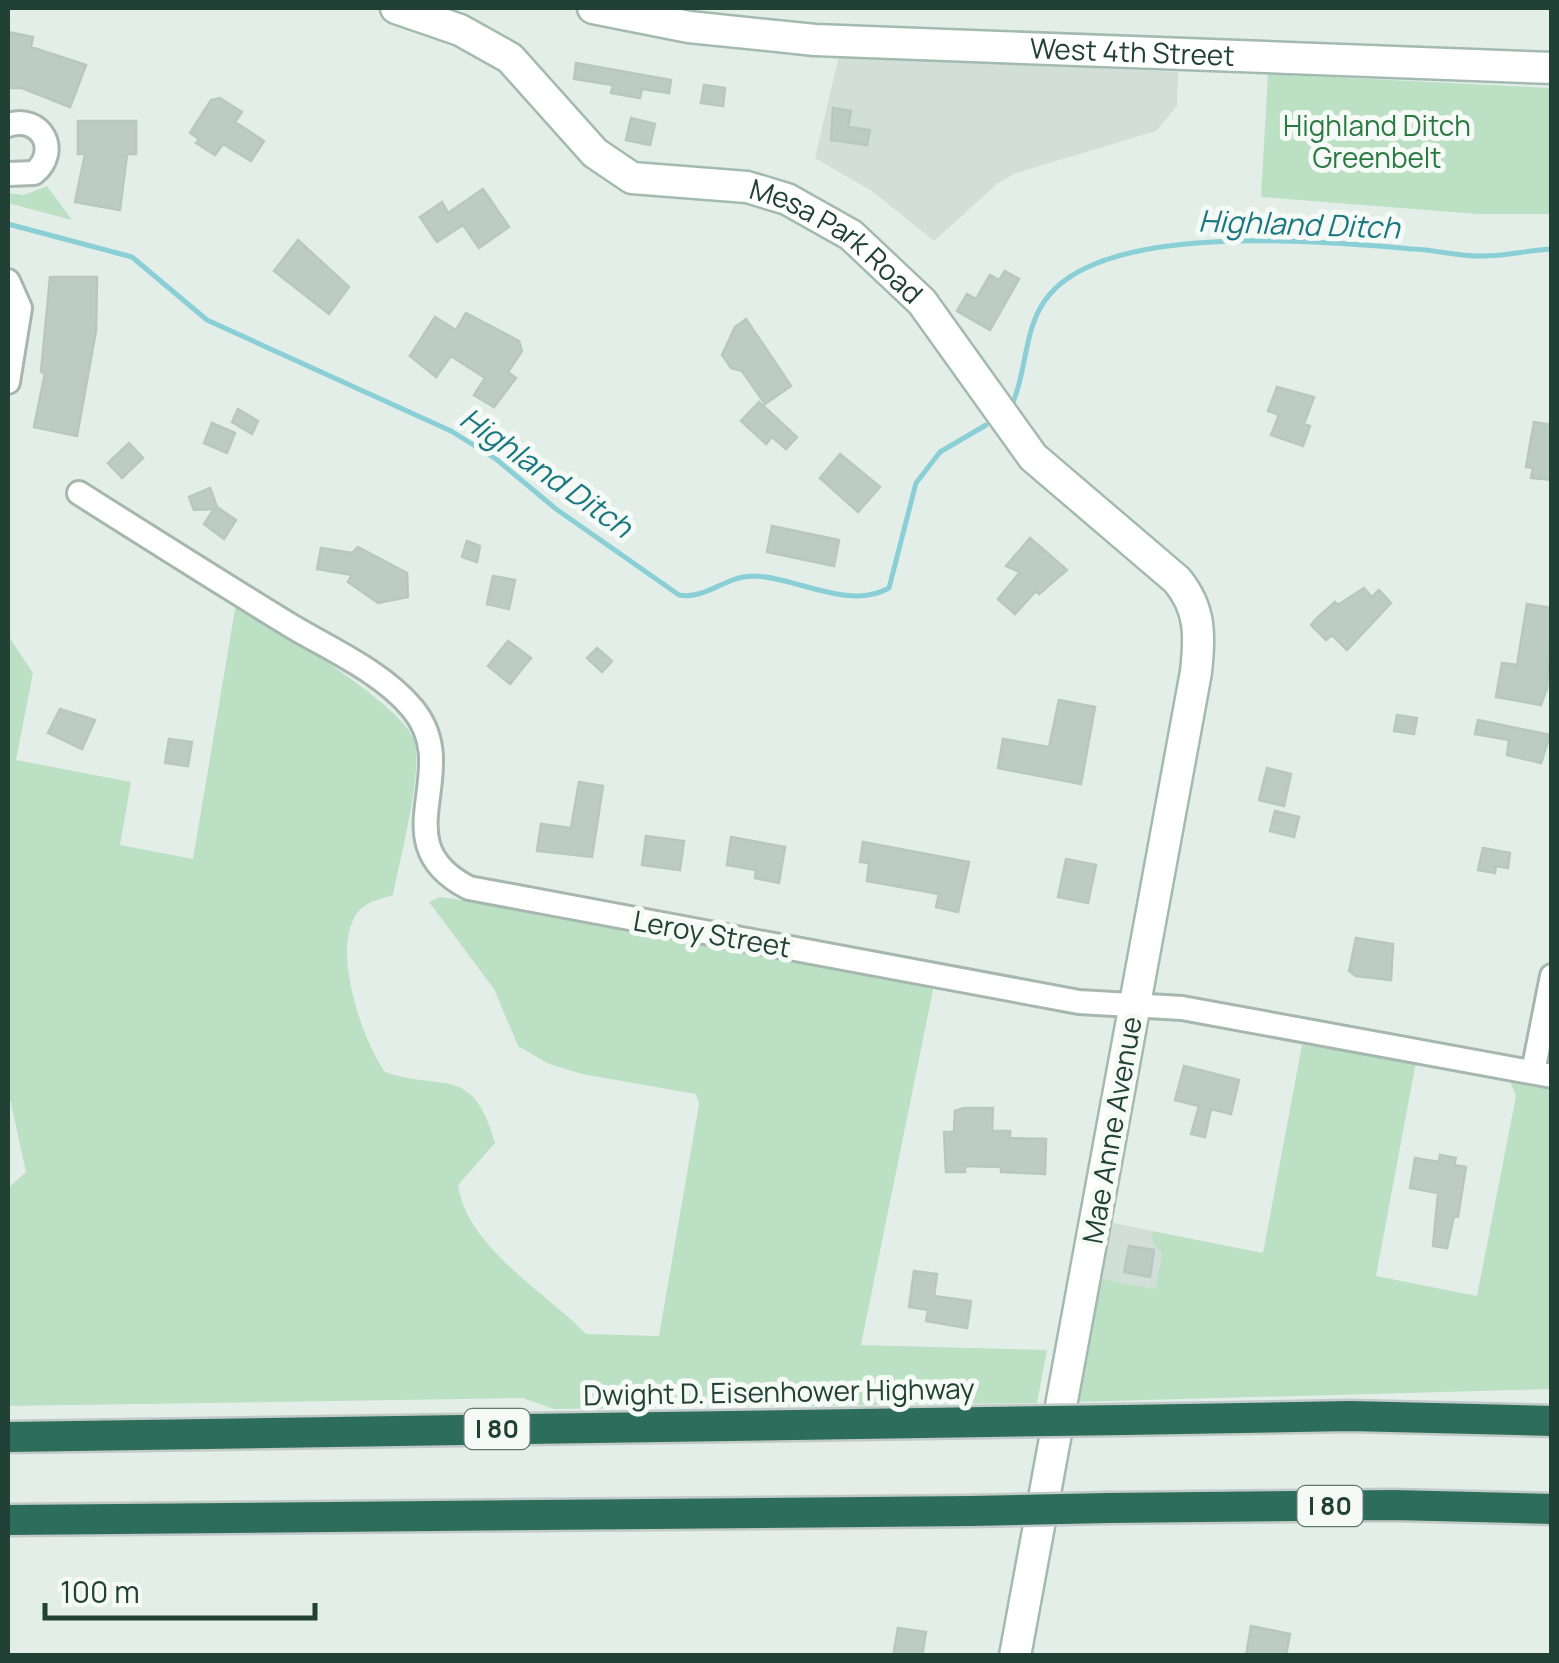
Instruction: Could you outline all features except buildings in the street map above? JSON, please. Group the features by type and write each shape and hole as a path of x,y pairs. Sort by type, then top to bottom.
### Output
{"highway":[{"name":"Dwight D. Eisenhower Highway","path":"8,1436 1350,1416 1552,1421"},
{"name":"I 80","path":"8,1520 1393,1505 1552,1509"}],"street":[{"name":"Mesa Park Road","path":"396,8 460,30 510,58 595,153 632,178 748,187 787,199 851,235 922,302 1033,457 1163,568 1194,605"},
{"name":"West 4th Street","path":"592,8 689,27 716,26 814,40 1552,68"},
{"name":"West 4th Street","path":"678,8 716,26"},
{"path":"8,125 31,124 39,129 48,148 46,158 34,173 8,174"},
{"path":"8,281 16,294 20,322 8,382"},
{"name":"Leroy Street","path":"80,493 343,657 410,704 430,736 433,754 424,839 428,854 438,868 468,888 1079,1002 1182,1008 1542,1074"},
{"name":"Mae Anne Avenue","path":"1015,1656 1196,672 1200,633 1194,605"},
{"path":"1542,1074 1552,976"}],"shaded area":[{"path":"839,56 1178,72 1177,106 1156,131 1016,173 998,183 934,241 872,191 815,158"},
{"path":"1109,1222 1152,1231 1152,1241 1162,1255 1155,1289 1097,1278"}],"green space":[{"name":"Highland Ditch Greenbelt","path":"1268,74 1551,88 1551,214 1478,214 1261,197"},
{"path":"47,186 72,220 8,203 8,193 24,195"},
{"path":"236,603 364,689 406,727 415,743 413,796 393,895 366,905 352,921 348,964 352,989 367,1037 385,1072 453,1085 477,1101 495,1143 458,1185 476,1228 510,1267 586,1334 659,1336 699,1104 696,1094 582,1074 549,1064 518,1046 494,989 429,902 440,897 455,899 934,985 861,1345 1047,1350 1037,1403 554,1409 522,1398 8,1406 8,1188 26,1172 8,1090 8,635 33,673 16,760 131,782 120,845 193,859"},
{"path":"1302,1045 1416,1062 1376,1276 1477,1296 1516,1096 1509,1079 1551,1088 1551,1389 1074,1402 1097,1278 1155,1289 1162,1255 1152,1241 1152,1231 1263,1253"}],"waterway":[{"name":"Highland Ditch","path":"8,224 132,257 207,320 451,431 496,459 556,509 679,595 698,594 753,576 840,595 873,594 889,588 916,483 940,452 986,425"},
{"name":"Highland Ditch","path":"1013,402 1041,306 1080,271 1121,255 1169,246 1276,241 1474,256 1552,249"}]}
